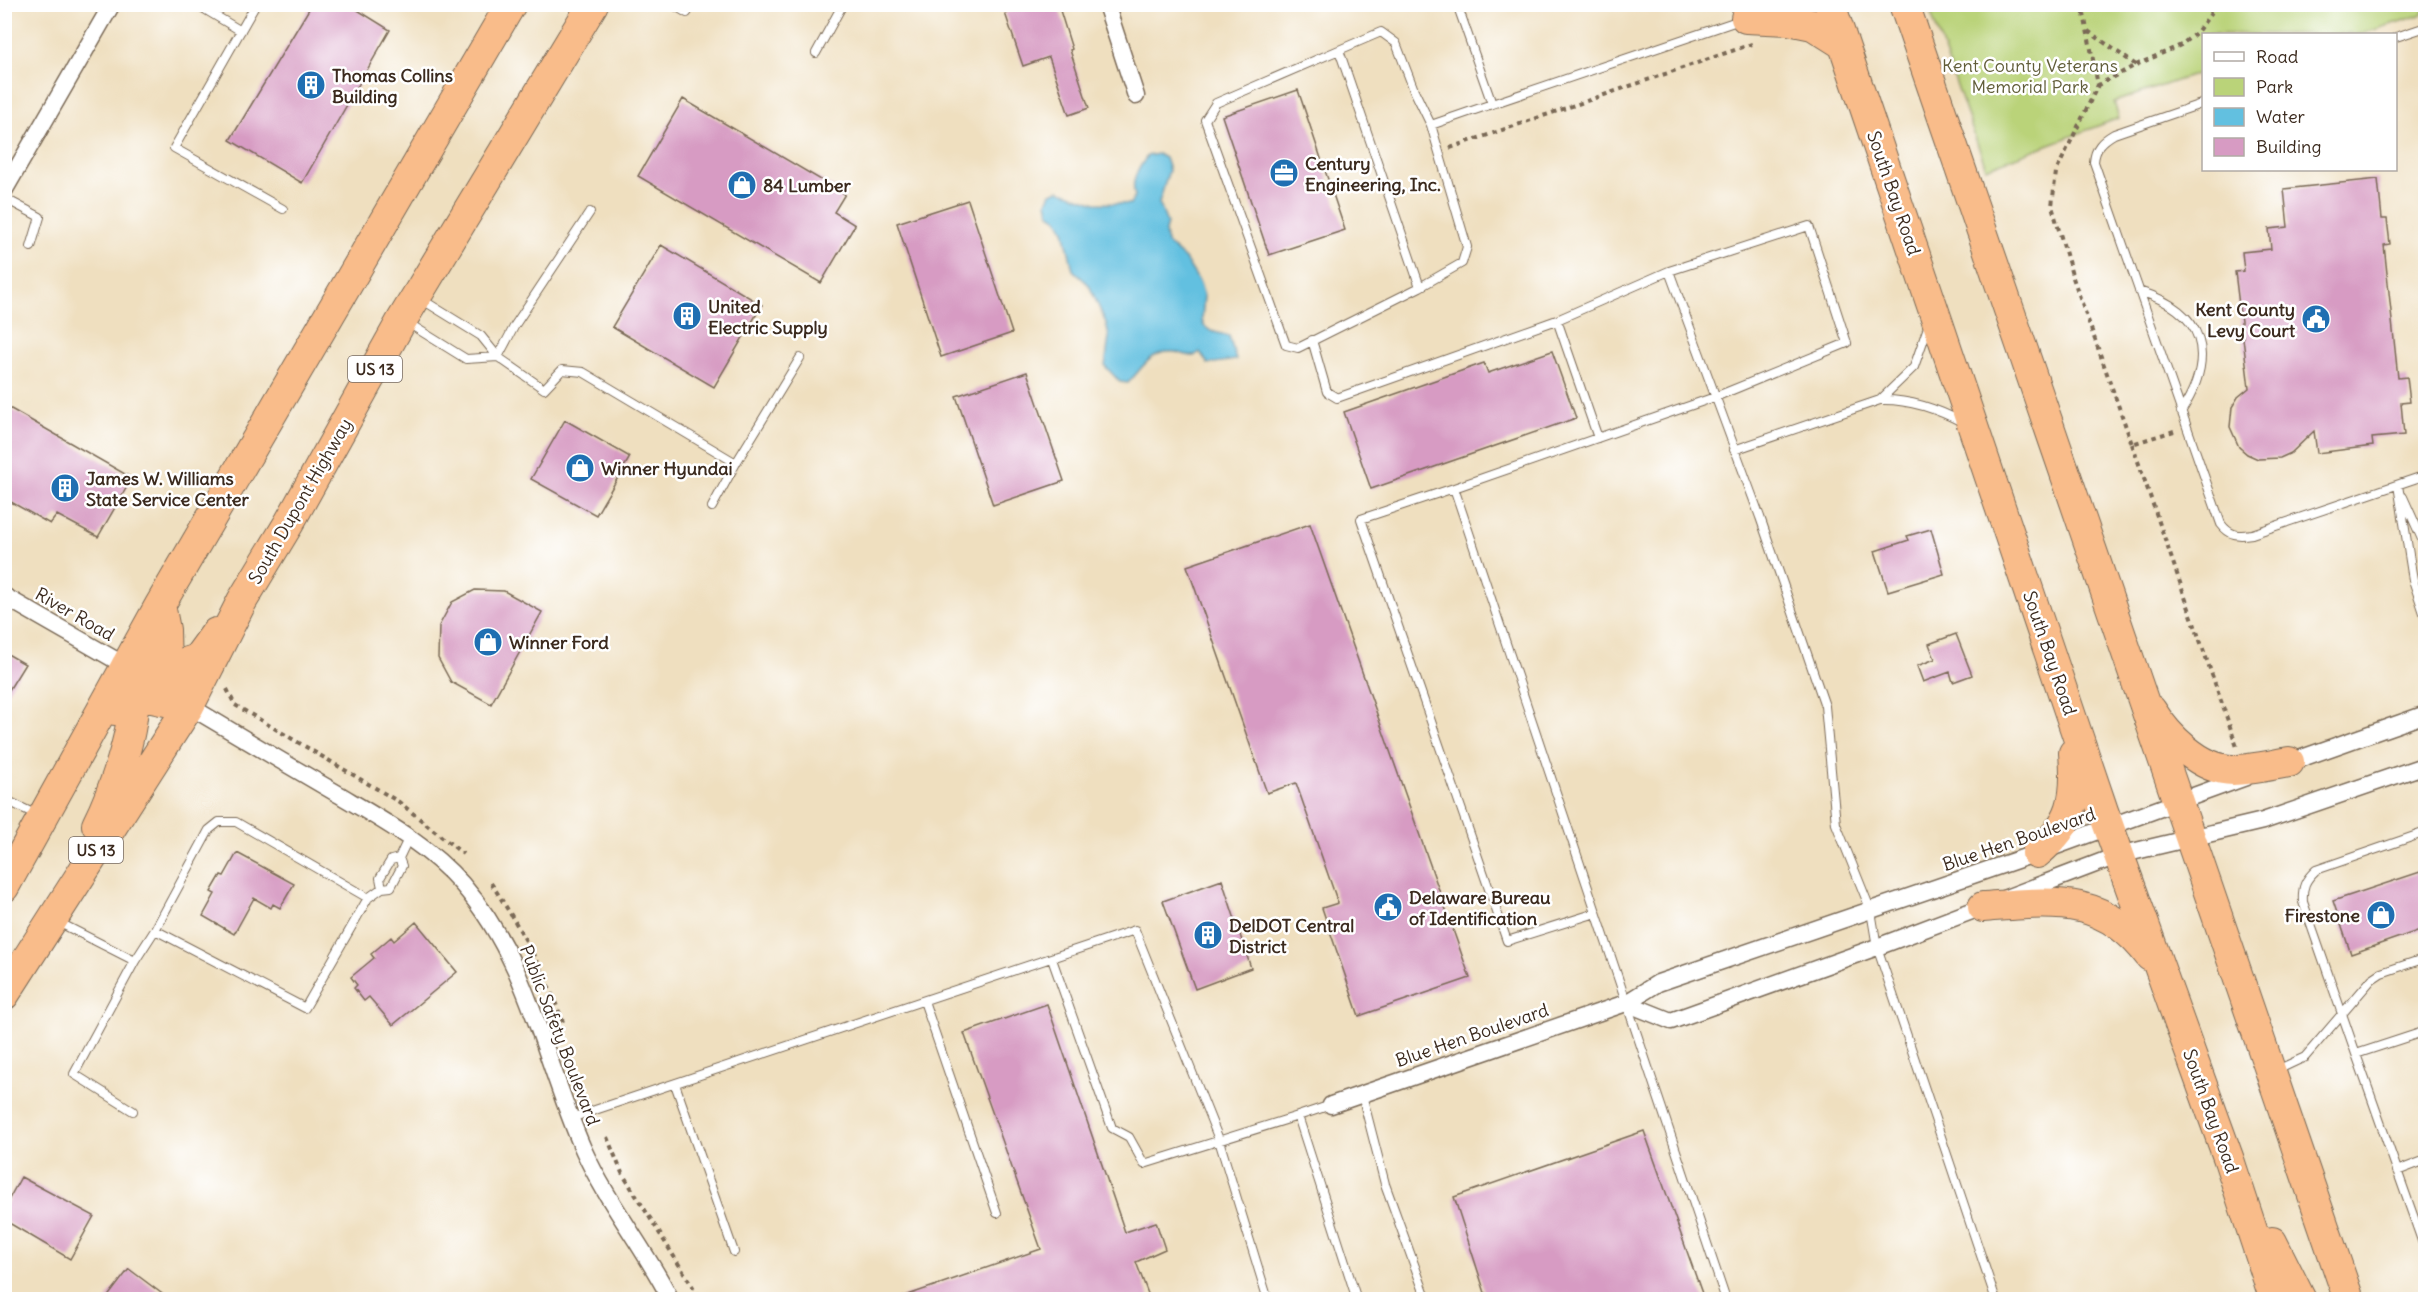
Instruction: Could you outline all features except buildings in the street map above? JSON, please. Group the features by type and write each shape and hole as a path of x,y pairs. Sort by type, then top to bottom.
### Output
{"highway":[{"path":"4,887 160,605 511,4"},
{"name":"South Dupont Highway","path":"4,995 189,706 242,601 289,523 410,308 593,4"},
{"name":"South Bay Road","path":"1830,4 2114,841 2229,1160 2275,1299"},
{"path":"1904,4 2188,838 2349,1299"},
{"path":"1756,21 1789,20 1813,26 1843,44"},
{"path":"126,666 166,669 196,659 242,601"},
{"path":"160,605 165,630 166,669 189,706"},
{"path":"54,917 106,808 127,739 133,703 126,666"},
{"path":"2139,693 2173,737 2210,765 2234,770 2289,762"},
{"path":"98,716 148,697 189,706"},
{"path":"2037,854 2062,828 2074,802 2076,776 2072,717"},
{"path":"1983,907 2048,902 2082,906 2106,916 2126,930 2141,944 2160,970"},
{"path":"2229,1160 2301,1299"}],"street":[{"path":"6,184 112,4"},
{"path":"1106,4 1136,96"},
{"name":"River Road","path":"4,596 126,666"},
{"name":"Public Safety Boulevard","path":"189,706 409,837 462,884 509,952 525,988 571,1118 600,1184 671,1299"},
{"name":"Blue Hen Boulevard","path":"1626,1003 1671,1021 1877,947 1983,907 2114,841 2176,802 2426,714"},
{"name":"Blue Hen Boulevard","path":"1330,1105 1626,1003 1659,983 2037,854 2114,841 2188,838 2263,821 2426,765"}],"lane":[{"path":"196,4 241,31"},
{"path":"256,4 174,148 283,209"},
{"path":"672,4 687,14 692,4"},
{"path":"816,53 843,4"},
{"path":"1457,4 1492,104"},
{"path":"1431,125 1756,21"},
{"path":"2397,37 2426,27"},
{"path":"1381,32 1396,43 1414,90 1431,125 1467,247 1462,263 1298,348 1286,345 1205,120 1216,103 1381,32"},
{"path":"1339,50 1420,286"},
{"path":"2202,104 2114,134 2103,140 2095,154 2094,162 2221,524 2231,534 2252,534 2426,475"},
{"path":"4,198 40,217 31,247"},
{"path":"498,357 515,325 590,212"},
{"path":"1312,340 1328,392 1337,398 1557,320 1669,271 1809,226 1847,343 1715,397 1361,519 1507,941 1596,913"},
{"path":"1669,271 1825,706 1836,824 1871,911 1877,947 1996,1299"},
{"path":"2139,291 2154,295 2176,308 2193,327 2199,339 2201,365 2190,398 2181,412"},
{"path":"1880,400 1914,366 1926,337 1933,307"},
{"path":"410,308 466,359 498,357"},
{"path":"410,308 481,336 498,357 544,389 562,370 584,372 736,463"},
{"path":"1557,320 1598,438"},
{"path":"712,507 736,463 801,358"},
{"path":"1734,450 1880,400 1899,399 1916,404 1974,428"},
{"path":"2398,485 2426,548"},
{"path":"2398,485 2413,580 2426,618"},
{"path":"1454,488 1726,1299"},
{"path":"4,800 42,818"},
{"path":"133,1111 74,1074 209,830 219,822 236,822 368,898"},
{"path":"2426,832 2316,870 2302,889 2303,902 2426,1252"},
{"path":"155,930 304,1008 368,898 381,888 392,887 402,866 399,858 409,837"},
{"path":"381,888 380,878 391,860 399,858"},
{"path":"54,917 135,961"},
{"path":"571,1118 1135,930 1219,1140 1268,1299"},
{"path":"1052,958 1112,1128 1129,1137 1144,1164 1330,1105"},
{"path":"2270,1073 2305,1057 2372,978 2426,958"},
{"path":"924,1000 997,1213"},
{"path":"2356,1054 2426,1031"},
{"path":"675,1084 734,1252"},
{"path":"1362,1095 1385,1184 1427,1299"},
{"path":"1298,1116 1357,1299"},
{"path":"2397,1171 2426,1160"}],"path":[{"path":"2082,4 2098,85"},
{"path":"2218,4 2197,32 2181,45 2098,85 2056,172 2052,206 2072,274 2238,750"},
{"path":"1447,149 1756,21"},
{"path":"2086,30 2136,65"},
{"path":"2132,444 2187,427"},
{"path":"227,689 235,705 399,802 464,854"},
{"path":"491,883 524,934 549,984 563,1022"},
{"path":"607,1137 622,1173 701,1299"}],"green space":[{"name":"Kent County Veterans Memorial Park","path":"2425,4 2425,11 2420,15 2365,33 2202,33 2202,72 2114,102 2119,118 1986,168 1928,5"}],"water":[{"path":"1158,154 1165,158 1169,170 1159,203 1167,223 1165,232 1167,243 1185,259 1200,283 1204,296 1202,320 1204,326 1211,331 1229,336 1236,360 1208,364 1200,352 1189,356 1166,352 1148,361 1128,383 1120,382 1105,366 1109,337 1106,323 1089,285 1073,270 1064,230 1058,219 1050,214 1047,202 1051,193 1059,190 1096,203 1130,204 1135,196 1134,179 1138,170 1147,156"}],"place":[{"name":"Thomas Collins Building","path":"311,85"},
{"name":"Century Engineering, Inc.","path":"1284,173"},
{"name":"84 Lumber","path":"742,185"},
{"name":"United Electric Supply","path":"687,316"},
{"name":"Kent County Levy Court","path":"2316,319"},
{"name":"Winner Hyundai","path":"580,468"},
{"name":"James W. Williams State Service Center","path":"65,488"},
{"name":"Winner Ford","path":"488,642"},
{"name":"Delaware Bureau of Identification","path":"1388,907"},
{"name":"Firestone","path":"2381,915"},
{"name":"DelDOT Central District","path":"1208,935"}]}
